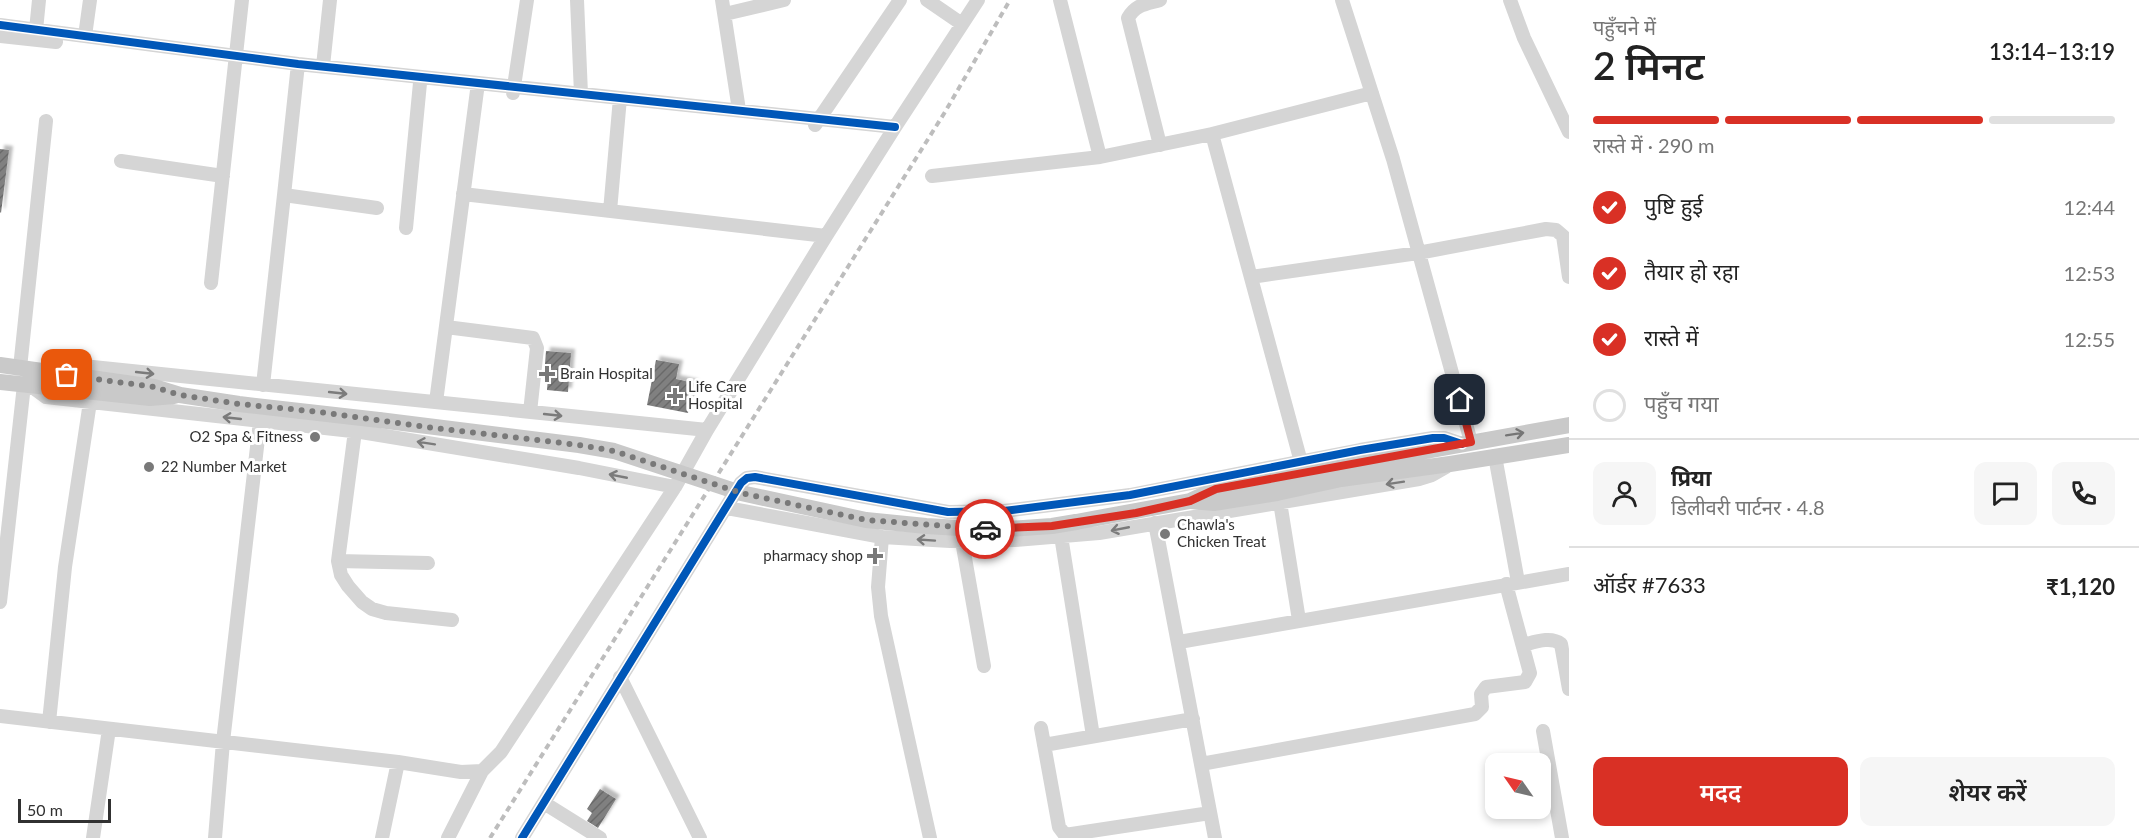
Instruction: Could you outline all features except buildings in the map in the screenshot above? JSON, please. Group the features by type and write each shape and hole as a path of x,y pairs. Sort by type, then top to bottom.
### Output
{"main road":[{"path":"0,365 25,380"},
{"path":"25,380 45,372 154,387 180,395 239,404 579,445 614,451 741,493 866,520 994,530 1076,522 1190,501 1216,489 1569,425"},
{"path":"0,382 25,380 150,398 180,395"},
{"path":"1190,501 1214,503 1277,493 1341,479 1569,445"}],"street":[{"path":"36,30 39,0"},
{"path":"84,36 90,0"},
{"path":"211,283 242,0"},
{"path":"323,66 330,0"},
{"path":"514,90 527,0"},
{"path":"577,0 581,94"},
{"path":"722,0 740,110"},
{"path":"725,14 784,0"},
{"path":"816,122 900,0"},
{"path":"927,0 962,24"},
{"path":"448,838 482,771 501,752 675,487 706,430 826,236 978,0"},
{"path":"1060,0 1100,157"},
{"path":"1160,0 1139,5 1128,18 1160,145"},
{"path":"522,838 741,483 747,478 755,477 948,512 1004,511 1130,495 1433,438 1467,443 1393,159 1342,0"},
{"path":"1510,0 1524,38 1569,132"},
{"path":"0,25 298,68 420,83 478,86"},
{"path":"0,36 235,59"},
{"path":"298,68 323,66 478,86 893,130"},
{"path":"263,385 298,68"},
{"path":"406,228 420,83"},
{"path":"436,402 478,86"},
{"path":"514,90 581,94 620,101 740,110 816,122"},
{"path":"932,176 1100,157 1212,134 1372,93"},
{"path":"610,211 620,101"},
{"path":"0,602 25,380 46,121"},
{"path":"1212,134 1301,462"},
{"path":"121,161 223,176"},
{"path":"463,194 826,236"},
{"path":"284,195 377,208"},
{"path":"1251,277 1418,253 1546,229 1556,230 1563,236 1569,277"},
{"path":"446,327 533,338 537,348 530,412"},
{"path":"45,372 82,366 706,430"},
{"path":"25,380 46,397 355,431 579,468 675,487"},
{"path":"48,722 65,567 90,402"},
{"path":"215,838 260,421"},
{"path":"355,431 338,561 341,575 362,602 372,609 386,613 452,620"},
{"path":"1201,764 1475,714 1482,707 1481,694 1486,687 1525,682 1529,678 1530,673 1512,583 1495,456"},
{"path":"727,508 882,537 962,541 1015,540 1099,533 1419,479 1432,475 1450,464"},
{"path":"1280,502 1299,620"},
{"path":"1155,523 1215,838"},
{"path":"1061,536 1093,736"},
{"path":"882,537 878,587 881,616 930,838"},
{"path":"962,541 984,666"},
{"path":"338,561 428,563"},
{"path":"1179,642 1569,574"},
{"path":"1523,645 1552,639 1561,644 1569,689"},
{"path":"620,677 699,838"},
{"path":"0,716 398,762 461,772 482,771"},
{"path":"1044,745 1193,719"},
{"path":"1041,728 1059,827 1065,835 1210,813"},
{"path":"93,838 109,729"},
{"path":"1543,730 1562,838"},
{"path":"382,838 398,762"},
{"path":"543,803 600,838"}],"railway":[{"path":"490,838 945,112 1010,0"}],"cycle path":[{"path":"0,25 298,64 895,127"},
{"path":"522,838 741,483 747,478 755,477 948,512 1004,511 1130,495 1433,438 1444,438 1462,444"}],"way so far":[{"path":"67,375 154,387 180,395 239,404 579,445 614,451 741,493 866,520 985,529"}],"place":[{"name":"Brain Hospital","path":"547,374"},
{"name":"Life Care Hospital","path":"675,396"},
{"name":"O2 Spa & Fitness","path":"315,437"},
{"name":"22 Number Market","path":"149,467"},
{"name":"Chawla's Chicken Treat","path":"1165,534"},
{"name":"pharmacy shop","path":"875,556"}],"route":[{"path":"985,529 1052,526 1136,513 1190,501 1216,489 1471,442 1460,400"}]}
